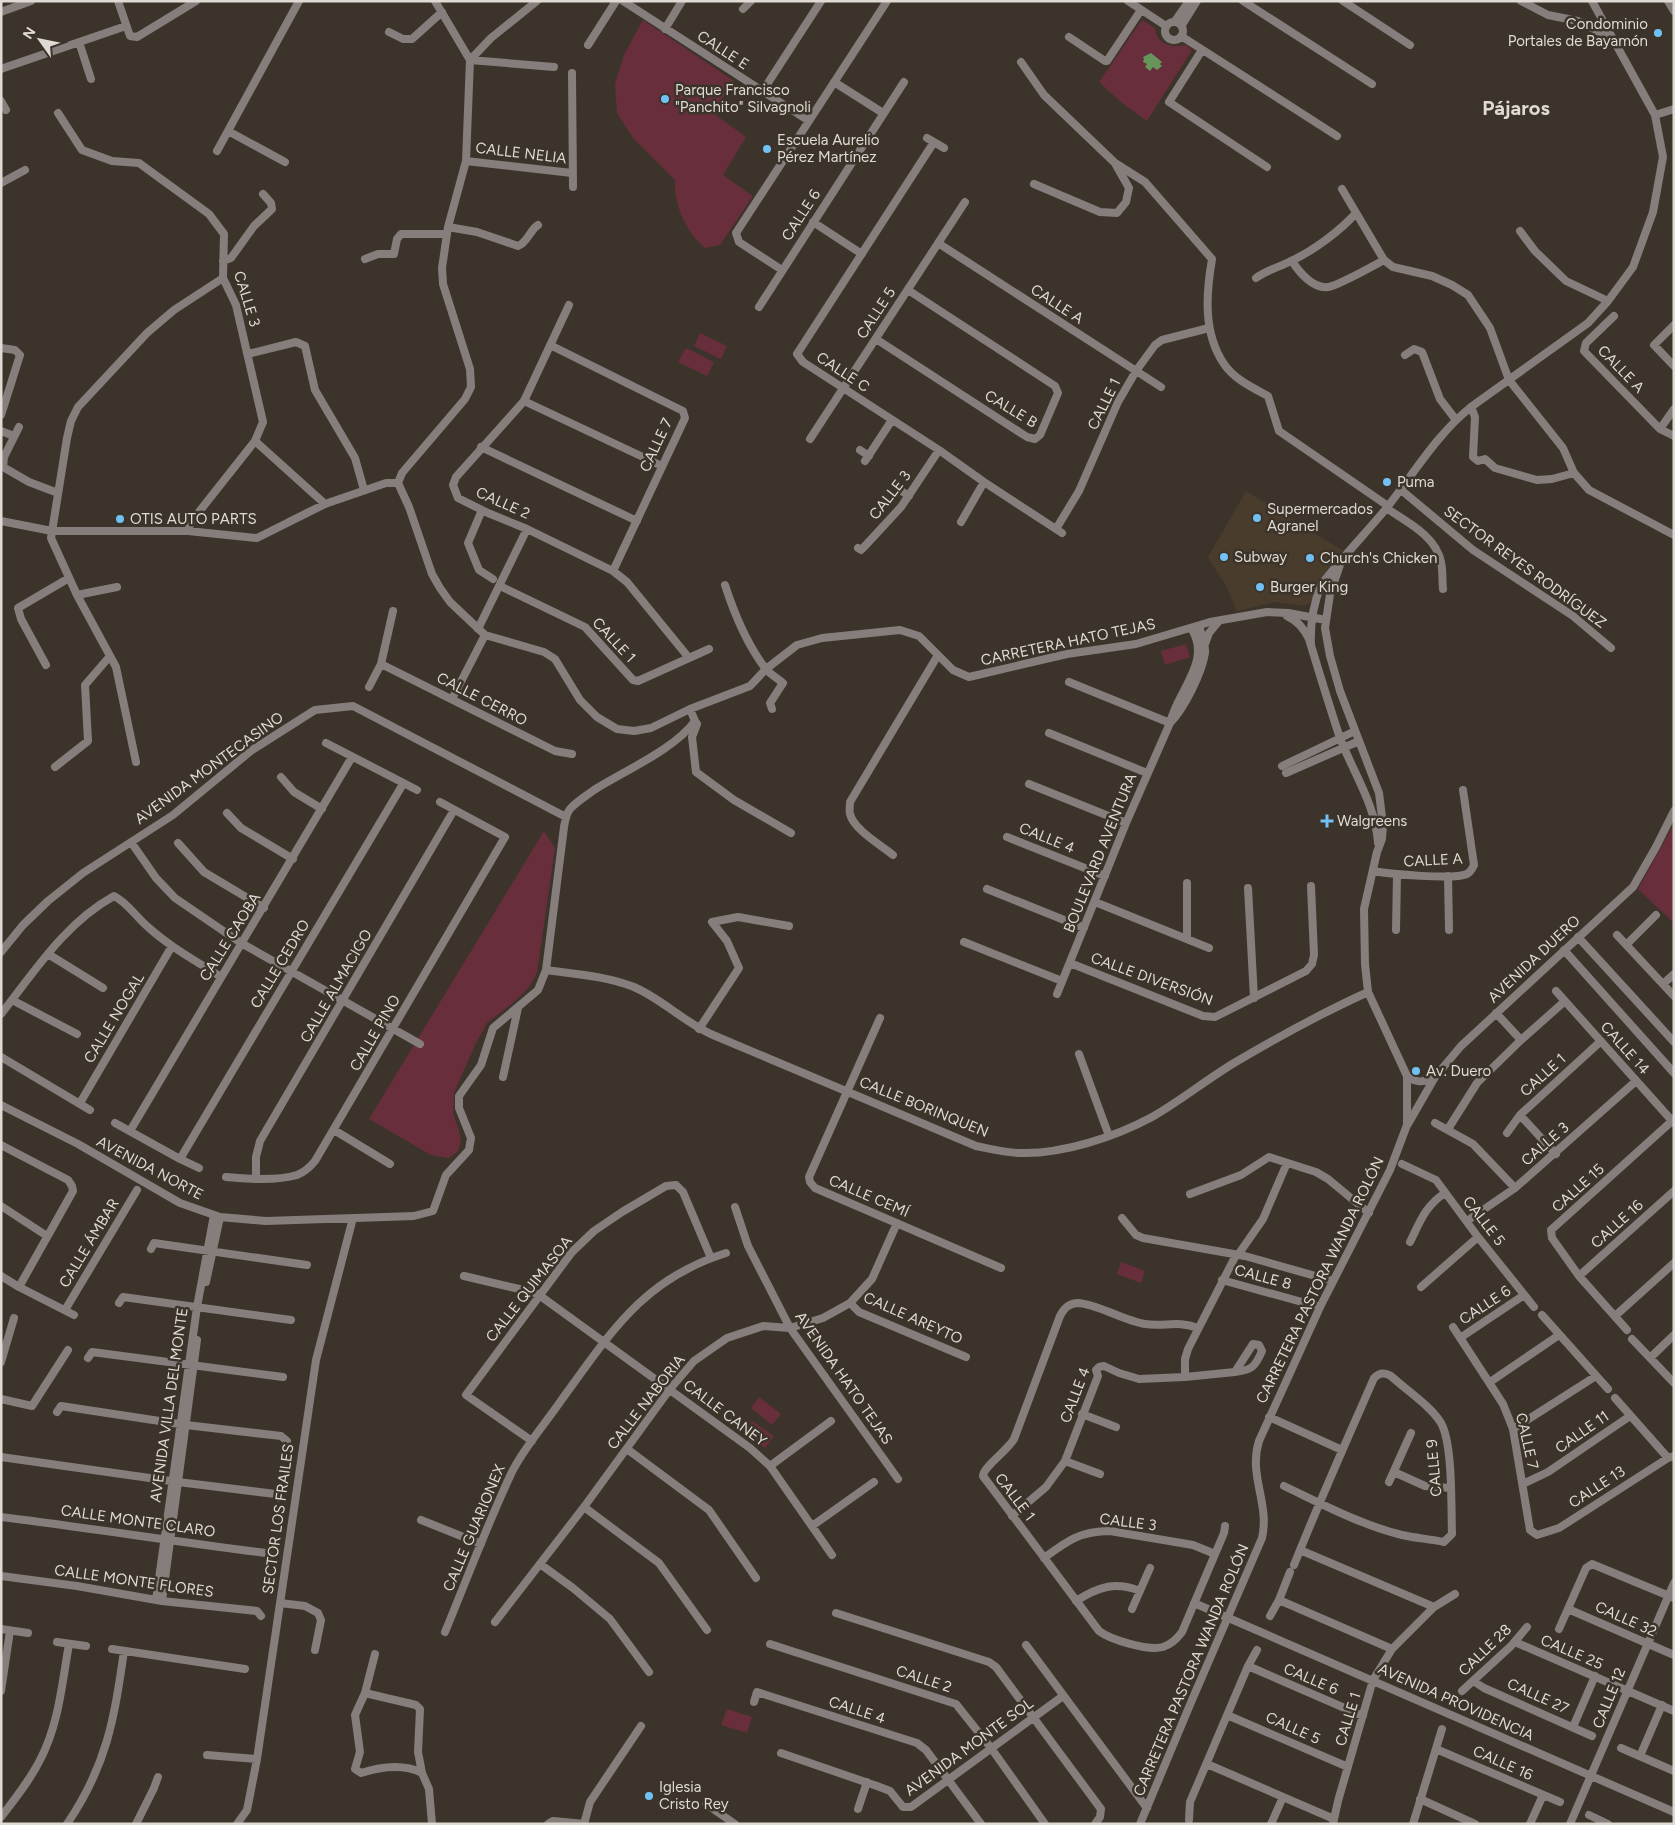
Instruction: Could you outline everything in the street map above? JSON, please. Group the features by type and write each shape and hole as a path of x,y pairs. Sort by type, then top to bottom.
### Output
{"street":[{"path":"1,12 31,1"},
{"path":"118,1 130,36 137,37 196,1"},
{"path":"217,151 299,1"},
{"path":"1,521 52,531 188,531 257,538 324,504 386,483 398,483 402,473 465,399 471,387 470,369 443,284 442,268 448,230 466,161 470,60 435,1"},
{"path":"470,60 491,38 537,1"},
{"path":"588,45 599,34 616,1"},
{"name":"CALLE E","path":"623,1 808,122"},
{"path":"665,29 682,1"},
{"path":"743,10 751,1"},
{"path":"762,92 821,1"},
{"path":"782,270 739,242 736,233 887,1"},
{"path":"1128,1 1166,26"},
{"path":"1179,23 1169,22 1166,26 1165,34 1169,39 1175,40 1183,32 1179,23 1188,1"},
{"path":"1179,23 1197,1"},
{"path":"1243,1 1372,84"},
{"path":"1343,1 1410,45"},
{"path":"1520,1 1548,15 1578,21 1611,38"},
{"name":"CARRETERA PASTORA WANDA ROLÓN","path":"1377,852 1377,830 1371,809 1340,738 1310,645 1315,600 1321,585 1387,507 1456,420 1471,407 1588,323 1608,301 1633,267 1653,212 1663,157 1655,115 1592,1"},
{"path":"1668,1 1674,11"},
{"path":"1069,37 1104,61 1107,61 1141,10"},
{"path":"389,32 403,39 412,40 442,12"},
{"path":"1,69 126,26"},
{"path":"1181,36 1337,136"},
{"path":"79,42 91,79"},
{"path":"1202,50 1169,102 1267,167"},
{"path":"470,60 554,67"},
{"path":"1022,62 1044,95 1115,163 1145,182 1212,259 1207,286 1209,328 1214,345 1225,366 1243,383 1268,396 1279,431 1418,529 1435,546 1441,562 1443,589"},
{"path":"572,73 573,187"},
{"path":"834,82 883,113"},
{"name":"CALLE 6","path":"759,307 904,82"},
{"path":"1,101 6,110"},
{"path":"1655,115 1674,108"},
{"name":"CALLE 3","path":"58,113 82,150 112,161 139,163 209,214 224,234 223,278 236,306 263,422 255,441 191,522 188,531"},
{"path":"228,131 285,162"},
{"name":"CALLE C","path":"944,148 931,140 862,254 796,354 803,362 1059,531"},
{"name":"CALLE NELIA","path":"466,161 572,173"},
{"path":"1034,184 1100,212 1117,213 1126,202 1129,188 1115,163"},
{"path":"1,183 26,170"},
{"path":"1342,189 1384,260 1393,268 1432,276 1468,295 1490,328 1509,380 1563,448 1574,473 1589,490 1674,535"},
{"path":"223,261 231,258 254,226 272,209 272,203 263,194"},
{"name":"CALLE 5","path":"810,439 965,202"},
{"path":"1256,278 1312,249 1349,221 1356,213"},
{"path":"812,222 862,254"},
{"path":"365,259 378,254 394,254 397,239 401,234 448,230 477,232 518,246 523,244 533,228 538,225"},
{"path":"1520,231 1535,251 1566,281 1608,301"},
{"name":"CALLE A","path":"938,243 1161,387"},
{"path":"1292,261 1313,284 1329,287 1384,260"},
{"path":"136,762 116,667 50,538 66,438 78,407 146,333 174,310 223,278"},
{"name":"CALLE B","path":"876,339 1027,437 1035,439 1040,435 1058,393 1055,386 908,290"},
{"name":"CALLE 2","path":"570,305 524,401 481,447 456,477 453,485 458,498 527,528 614,571 627,582 689,658"},
{"name":"CALLE A","path":"1614,316 1586,343 1584,351 1660,429 1674,436"},
{"path":"1674,325 1654,345 1674,366"},
{"name":"CALLE 1","path":"1059,531 1079,492 1118,402 1136,371 1155,345 1162,340 1209,328"},
{"path":"248,354 296,342 305,346 316,390 355,458 364,490"},
{"name":"CALLE 7","path":"550,345 683,411 685,418 614,571"},
{"path":"1,348 15,350 20,355 1,415"},
{"path":"1405,354 1414,349 1422,352 1440,399 1456,420"},
{"path":"524,401 662,466"},
{"path":"1471,407 1474,417 1473,456 1478,461 1485,459 1495,468 1537,480 1552,479 1574,473"},
{"path":"1660,429 1674,409"},
{"path":"860,450 867,458 892,420"},
{"path":"19,427 4,457 3,467 29,482 58,493"},
{"path":"1,431 14,436"},
{"path":"255,441 324,504"},
{"path":"481,447 636,521"},
{"name":"CALLE 3","path":"858,548 861,550 901,507 939,450"},
{"path":"961,522 984,482"},
{"name":"CARRETERA HATO TEJAS","path":"398,483 409,507 432,574 440,588 457,609 485,635 544,652 555,659 580,700 597,717 617,729 634,731 651,728 690,709 750,686 766,669 797,645 822,638 900,630 919,636 953,670 969,677 1067,654 1136,644 1219,621 1267,612 1312,616 1326,620"},
{"name":"SECTOR REYES RODRÍGUEZ","path":"1400,489 1473,550 1573,616 1611,648"},
{"path":"900,490 909,496"},
{"path":"482,510 468,543 479,570 493,579"},
{"path":"478,629 527,528"},
{"name":"CARRETERA PASTORA WANDA ROLÓN","path":"1140,1824 1264,1531 1265,1516 1254,1460 1259,1441 1320,1307 1390,1170 1408,1125 1407,1076 1368,992 1365,964 1364,909 1377,852 1382,839 1383,825 1379,793 1330,656 1325,628 1330,594 1341,562"},
{"path":"46,665 21,619 18,608 69,578"},
{"path":"725,585 742,627 766,669 783,683 770,703 772,710"},
{"name":"CALLE 1","path":"500,586 585,626 633,680 638,681 709,649"},
{"path":"78,595 117,587"},
{"path":"369,687 381,664 393,610"},
{"path":"1281,612 1300,624 1310,645"},
{"path":"1205,646 1209,633 1219,621"},
{"name":"BOULEVARD AVENTURA","path":"1057,994 1126,823 1170,723 1172,713 1181,693 1205,653 1205,646 1199,626"},
{"name":"BOULEVARD AVENTURA","path":"1170,723 1179,714 1199,654 1198,643 1191,628"},
{"path":"452,699 485,635"},
{"path":"893,856 855,824 849,814 850,802 938,655"},
{"path":"55,767 88,741 85,685 110,656"},
{"name":"CALLE CERRO","path":"381,664 555,751 572,754"},
{"path":"1069,682 1170,723"},
{"name":"AVENIDA MONTECASINO","path":"1,952 23,925 82,873 173,815 252,750 315,710 352,706 566,817"},
{"path":"690,709 697,724 692,737 696,772 734,800 791,833"},
{"path":"503,1077 518,1008 538,990 546,970 566,817 569,810 586,796 675,742 695,721"},
{"path":"1356,731 1284,770 1360,741"},
{"path":"1050,733 1147,773"},
{"path":"326,743 417,790"},
{"name":"CALLE CAOBA","path":"130,1132 352,757"},
{"path":"281,777 294,792 322,809"},
{"name":"CALLE CEDRO","path":"180,1160 404,784"},
{"path":"1029,784 1126,823"},
{"name":"CALLE A","path":"1373,871 1397,875 1448,876 1466,875 1471,871 1474,865 1463,790"},
{"path":"440,802 454,810"},
{"name":"CALLE PINO","path":"226,1178 256,1179 296,1175 306,1170 315,1161 505,837 454,810"},
{"name":"CALLE ALMACIGO","path":"256,1179 256,1157 260,1141 454,810"},
{"name":"AVENIDA DUERO","path":"1408,1125 1435,1077 1460,1046 1632,887 1656,847 1674,811"},
{"path":"227,812 241,828 293,859"},
{"name":"CALLE 4","path":"1007,837 1105,876"},
{"path":"131,842 156,878 175,898 241,943 420,1044"},
{"path":"178,843 204,872 264,908"},
{"path":"1396,930 1397,875"},
{"path":"1448,876 1449,930"},
{"path":"1187,883 1187,939"},
{"name":"CALLE DIVERSIÓN","path":"1070,963 1209,1017 1216,1017 1306,971 1312,964 1314,955 1311,886"},
{"path":"1248,888 1254,998"},
{"path":"987,889 1084,928"},
{"path":"1,1014 72,926 96,907 114,896 123,900 148,927 172,946 221,977"},
{"path":"1095,902 1210,948"},
{"path":"1626,944 1656,915"},
{"path":"699,1029 739,968 727,941 712,922 738,917 789,926"},
{"path":"1617,935 1674,996"},
{"path":"1578,937 1674,1042"},
{"path":"964,942 1062,981"},
{"name":"CALLE NOGAL","path":"80,1103 172,946"},
{"path":"1564,950 1674,1073"},
{"path":"48,954 103,988"},
{"name":"CALLE BORINQUEN","path":"546,970 607,979 634,987 699,1029 976,1146 1020,1153 1060,1150 1109,1136 1151,1117 1233,1064 1311,1019 1368,992"},
{"path":"1663,984 1674,974"},
{"name":"CALLE 14","path":"1556,991 1673,1122"},
{"path":"12,1000 77,1034"},
{"path":"1448,1128 1477,1083 1564,1001"},
{"name":"AVENIDA NORTE","path":"1,1105 78,1144 180,1203 217,1216 266,1221 414,1216 433,1211 446,1175 469,1150 471,1138 459,1108 459,1096 481,1065 493,1028 518,1008"},
{"path":"1496,1013 1521,1040"},
{"name":"CALLE CEMÍ","path":"880,1018 809,1177 810,1182 815,1188 1001,1268"},
{"name":"CALLE 1","path":"1507,1133 1520,1115 1601,1041"},
{"path":"1079,1054 1109,1136"},
{"path":"1,1057 90,1110"},
{"path":"1407,1076 1419,1082 1435,1077"},
{"name":"CALLE 3","path":"1467,1221 1515,1188 1556,1154 1636,1081"},
{"path":"1520,1115 1556,1154"},
{"path":"1435,1122 1473,1144 1515,1188"},
{"name":"CALLE 15","path":"1627,1330 1579,1276 1552,1238 1551,1230 1673,1122"},
{"path":"115,1123 180,1160 199,1168"},
{"path":"334,1130 390,1164"},
{"path":"1,1145 71,1183 73,1191 19,1287"},
{"path":"1190,1194 1241,1175 1267,1158 1316,1172 1328,1179 1369,1213"},
{"path":"1222,1280 1263,1219 1287,1163"},
{"name":"CALLE 5","path":"1409,1164 1436,1180 1478,1238 1534,1307"},
{"name":"CALLE QUIMASOA","path":"532,1441 466,1395 538,1295 572,1252 594,1231 622,1212 666,1186 676,1185 683,1192 711,1258"},
{"name":"CALLE ÁMBAR","path":"65,1310 137,1190"},
{"name":"CALLE 16","path":"1579,1276 1674,1191"},
{"path":"1410,1242 1425,1212 1433,1201 1445,1193"},
{"path":"1,1206 48,1236"},
{"name":"AVENIDA HATO TEJAS","path":"735,1207 748,1246 790,1328 898,1479"},
{"name":"AVENIDA VILLA DEL MONTE","path":"159,1600 199,1307 217,1216"},
{"name":"SECTOR LOS FRAILES","path":"236,1824 247,1810 257,1759 316,1360 353,1218"},
{"path":"1122,1218 1136,1235 1143,1238 1244,1256 1333,1281"},
{"name":"CALLE NABORIA","path":"495,1622 584,1507 670,1390 694,1361 727,1338 763,1326 790,1328 824,1318 850,1303 872,1279 897,1223"},
{"path":"1421,1287 1478,1238"},
{"path":"151,1249 154,1243 306,1265"},
{"name":"CALLE GUARIONEX","path":"445,1632 512,1472 532,1441 604,1342 628,1312 652,1291 685,1269 726,1253"},
{"path":"1615,1316 1674,1264"},
{"path":"1,1276 74,1315"},
{"name":"CALLE CANEY","path":"464,1276 538,1295 750,1448 770,1466 832,1555"},
{"name":"CALLE 8","path":"1198,1328 1222,1280 1320,1307"},
{"name":"CALLE 6","path":"1460,1338 1524,1296"},
{"path":"119,1303 123,1297 291,1320"},
{"name":"CALLE AREYTO","path":"850,1303 859,1312 966,1357"},
{"name":"CALLE 1","path":"1198,1328 1184,1323 1145,1324 1077,1303 1072,1304 1063,1311 1014,1440 983,1472 984,1478 1098,1631 1115,1640 1152,1648 1161,1648 1176,1640 1182,1632 1226,1526"},
{"path":"1542,1315 1608,1389"},
{"path":"1,1362 14,1318"},
{"name":"CALLE 7","path":"1453,1327 1503,1404 1513,1429 1530,1530 1534,1532"},
{"path":"1185,1377 1185,1359 1198,1328"},
{"path":"1490,1382 1559,1335"},
{"path":"1650,1358 1674,1335"},
{"path":"1632,1339 1674,1383"},
{"path":"1,1399 32,1406 68,1350"},
{"path":"88,1358 92,1352 283,1378"},
{"name":"CALLE 4","path":"1012,1516 1046,1487 1065,1461 1098,1376 1096,1370 1100,1367 1139,1379 1235,1372"},
{"name":"CALLE 9","path":"1270,1616 1279,1600 1321,1503 1342,1450 1374,1378 1380,1374 1387,1374 1432,1411 1442,1424 1448,1444 1452,1534 1444,1542 1402,1535 1321,1503 1284,1486"},
{"path":"1513,1429 1596,1376"},
{"path":"1615,1398 1630,1416 1671,1457"},
{"path":"57,1412 61,1406 183,1425 281,1436 287,1441"},
{"path":"1082,1414 1116,1427"},
{"name":"CALLE 11","path":"1523,1484 1548,1472 1630,1416"},
{"path":"1269,1417 1342,1450"},
{"path":"770,1466 831,1422"},
{"path":"1389,1482 1411,1433"},
{"path":"627,1448 709,1510 756,1578"},
{"path":"1,1457 275,1494 279,1498"},
{"name":"CALLE 13","path":"1534,1532 1537,1535 1559,1528 1671,1457"},
{"path":"1065,1461 1100,1474"},
{"path":"1394,1472 1425,1486 1450,1488"},
{"path":"812,1526 874,1482"},
{"path":"584,1507 659,1563 707,1630"},
{"name":"CALLE MONTE CLARO","path":"1,1516 113,1531 167,1541 266,1553 270,1556"},
{"path":"421,1520 481,1544"},
{"name":"CALLE 3","path":"1044,1558 1078,1536 1099,1531 1110,1531 1193,1545 1215,1554"},
{"path":"1300,1550 1434,1608"},
{"path":"540,1564 573,1588 610,1619 650,1672"},
{"path":"1560,1629 1586,1568 1592,1564 1671,1597"},
{"path":"1132,1609 1150,1568"},
{"name":"CALLE MONTE FLORES","path":"1,1576 77,1586 159,1600 257,1611 261,1616"},
{"name":"CALLE 12","path":"1570,1824 1606,1742 1626,1690 1647,1643 1671,1597 1674,1583"},
{"path":"1076,1601 1090,1592 1107,1585 1124,1586 1140,1591"},
{"name":"CALLE 1","path":"1334,1822 1374,1680 1392,1649 1434,1608 1455,1594"},
{"path":"1279,1600 1392,1649"},
{"path":"280,1603 305,1606 318,1613 321,1620 315,1650"},
{"name":"AVENIDA PROVIDENCIA","path":"1194,1603 1674,1812"},
{"name":"CALLE 32","path":"1568,1609 1674,1655"},
{"path":"836,1614 990,1662 996,1666 1101,1809 1100,1817 1095,1824"},
{"name":"CALLE 28","path":"1462,1691 1515,1642 1527,1628"},
{"path":"1,1692 5,1630 28,1633"},
{"path":"57,1642 86,1646"},
{"name":"CALLE 25","path":"1515,1642 1674,1711"},
{"path":"1,1817 26,1784 41,1758 59,1703 69,1644"},
{"name":"CALLE 2","path":"770,1644 956,1704 991,1748 1044,1824"},
{"path":"1026,1645 1147,1808"},
{"path":"112,1649 245,1669"},
{"path":"1189,1820 1190,1802 1248,1666 1257,1650"},
{"path":"67,1824 82,1802 104,1753 113,1725 124,1651"},
{"path":"375,1654 365,1693 355,1715 360,1752 355,1769 361,1773 390,1768 412,1768 422,1773"},
{"name":"CALLE 6","path":"1248,1666 1363,1716"},
{"path":"1573,1727 1595,1676"},
{"name":"CALLE 27","path":"1473,1681 1484,1688 1592,1736"},
{"name":"CALLE 4","path":"754,1702 757,1692 917,1743 926,1750 981,1824"},
{"path":"365,1693 416,1705 420,1709 418,1752 422,1773 429,1789 432,1824"},
{"name":"AVENIDA MONTE SOL","path":"781,1753 890,1791 903,1807 911,1807 1064,1696"},
{"path":"1640,1756 1662,1706"},
{"name":"CALLE 5","path":"1227,1715 1348,1767"},
{"path":"548,1824 553,1821 584,1824 590,1802 641,1726"},
{"path":"1413,1824 1442,1729"},
{"path":"1621,1748 1674,1770"},
{"name":"CALLE 16","path":"1436,1749 1560,1802"},
{"path":"207,1755 257,1759"},
{"path":"1207,1764 1283,1797 1334,1822"},
{"path":"136,1824 158,1777"},
{"path":"858,1809 867,1782"},
{"path":"1530,1824 1543,1795"},
{"path":"1271,1824 1283,1797"},
{"path":"1420,1799 1475,1824"},
{"path":"706,1804 735,1824"},
{"path":"1589,1815 1608,1824"}],"shaded area":[{"path":"643,20 734,81 713,113 746,137 723,175 753,196 720,245 705,248 698,242 682,217 675,189 675,180 633,138 617,113 615,84 624,55"},
{"path":"1142,20 1155,28 1156,34 1162,42 1175,46 1186,45 1192,50 1147,121 1122,103 1099,82"},
{"path":"1151,53 1162,62 1160,64 1162,66 1157,70 1153,67 1150,71 1145,67 1147,64 1143,62 1143,57"},
{"path":"700,333 727,346 721,359 694,346"},
{"path":"686,348 714,362 707,376 678,362"},
{"path":"1246,491 1343,551 1315,586 1314,596 1310,603 1304,606 1275,602 1237,611 1226,586 1208,557"},
{"path":"1186,644 1190,657 1165,665 1161,651"},
{"path":"1674,824 1674,923 1638,889"},
{"path":"544,831 555,848 537,973 529,987 514,1002 487,1023 476,1043 454,1093 453,1113 461,1141 458,1151 449,1158 431,1155 369,1119"},
{"path":"1121,1262 1145,1271 1141,1283 1117,1274"},
{"path":"759,1397 781,1414 772,1425 751,1408"},
{"path":"752,1421 774,1436 765,1448 743,1433"},
{"path":"727,1709 752,1717 747,1733 721,1725"}],"place":[{"name":"Condominio Portales de Bayamón","path":"1658,33"},
{"name":"Parque Francisco \"Panchito\" Silvagnoli","path":"665,99"},
{"name":"Escuela Aurelio Pérez Martínez","path":"767,149"},
{"name":"Puma","path":"1387,482"},
{"name":"Supermercados Agranel","path":"1257,518"},
{"name":"OTIS AUTO PARTS","path":"120,519"},
{"name":"Subway","path":"1224,557"},
{"name":"Church's Chicken","path":"1310,558"},
{"name":"Burger King","path":"1260,587"},
{"name":"Walgreens","path":"1327,821"},
{"name":"Av. Duero","path":"1416,1071"},
{"name":"Iglesia Cristo Rey","path":"649,1796"}],"district":[{"name":"Pájaros","path":"1516,108"}]}
